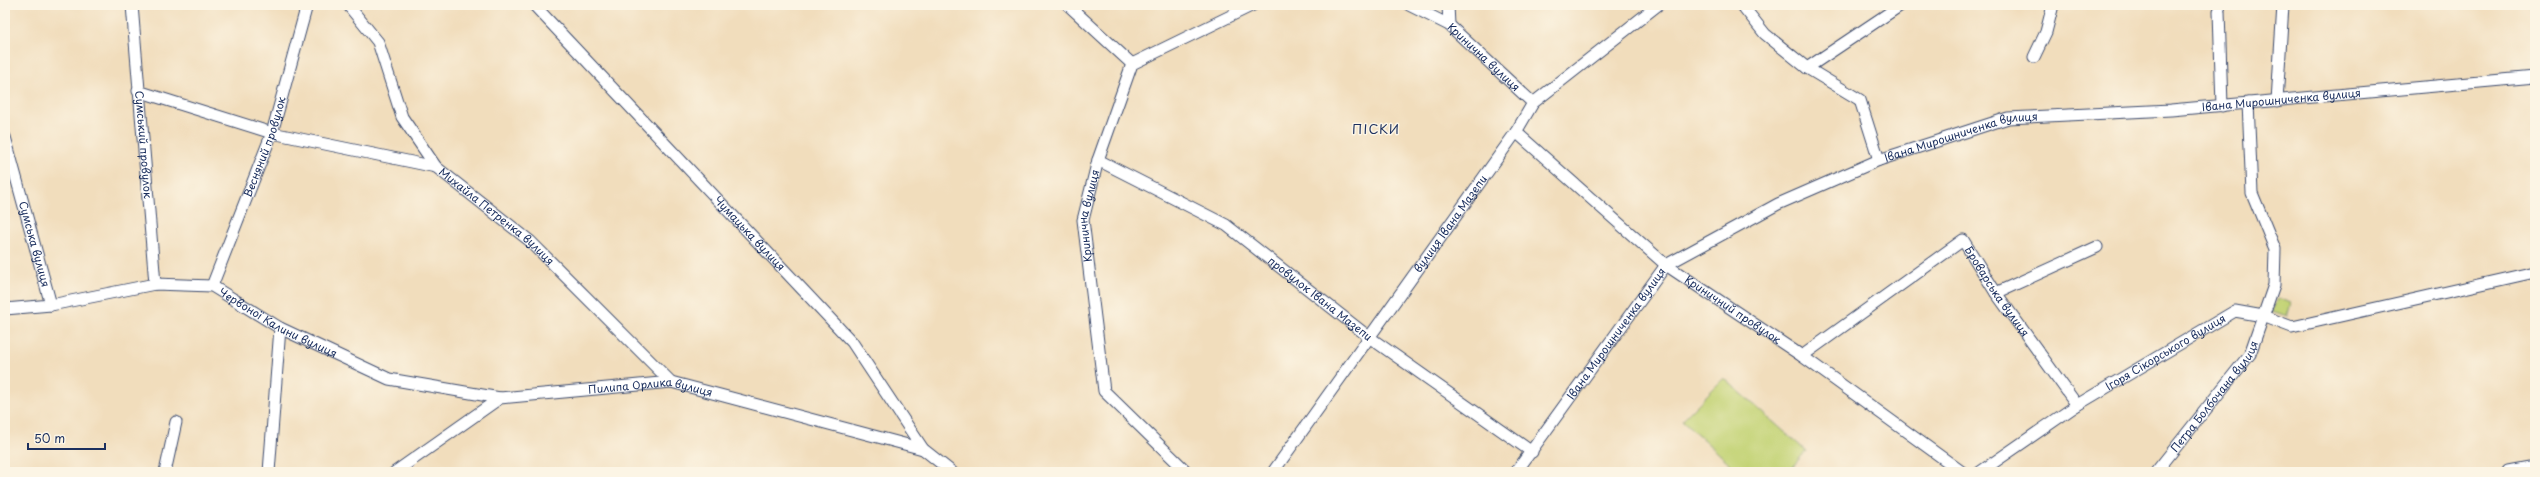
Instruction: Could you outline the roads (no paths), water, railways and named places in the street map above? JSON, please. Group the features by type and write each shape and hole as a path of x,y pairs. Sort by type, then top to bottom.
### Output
{"street":[{"name":"Сумський провулок","path":"132,5 155,284"},
{"name":"Весняний провулок","path":"212,286 272,133 307,5"},
{"path":"348,5 378,42 402,117 436,167"},
{"name":"Чумацька вулиця","path":"534,5 852,342 923,449 952,472"},
{"path":"1068,5 1132,64 1253,5"},
{"name":"Кринична вулиця","path":"1410,5 1449,21 1533,103"},
{"path":"1448,5 1449,21"},
{"path":"1449,21 1453,5"},
{"name":"вулиця Івана Мазепи","path":"1272,472 1516,132 1533,103 1658,5"},
{"path":"1742,5 1765,34 1807,68 1860,100 1879,160"},
{"path":"1807,68 1901,5"},
{"path":"2034,57 2046,32 2053,5"},
{"path":"2277,101 2283,5"},
{"path":"2219,11 2222,106"},
{"name":"Кринична вулиця","path":"1132,64 1098,160 1083,220 1104,392 1187,472"},
{"name":"Івана Мирошниченка вулиця","path":"1516,472 1532,452 1666,265 1778,204 1879,160 2008,118 2222,106 2535,76"},
{"name":"Михайла Петренка вулиця","path":"138,91 272,133 436,167 530,241 671,382"},
{"name":"Петра Болбочана вулиця","path":"2156,472 2250,354 2274,285 2275,248 2252,193 2248,103"},
{"name":"Криничний провулок","path":"1516,132 1666,265 1802,356 1962,472"},
{"name":"Сумська вулиця","path":"5,137 51,304"},
{"name":"провулок Івана Мазепи","path":"1098,160 1226,225 1369,337 1532,452"},
{"name":"Броварська вулиця","path":"1802,356 1963,240 1996,293 2077,405"},
{"path":"1996,293 2097,247"},
{"name":"Ігоря Сікорського вулиця","path":"1980,472 2077,405 2235,311 2263,316 2292,327 2535,272"},
{"name":"Червоної Калини вулиця","path":"5,309 51,304 155,284 212,286 280,328 390,379 500,398"},
{"path":"269,472 280,328"},
{"name":"Пилипа Орлика вулиця","path":"395,472 500,398 671,382 923,449"},
{"path":"165,472 176,422"},
{"path":"2508,472 2535,467"}],"district":[{"name":"ПІСКИ","path":"1376,129"}]}
